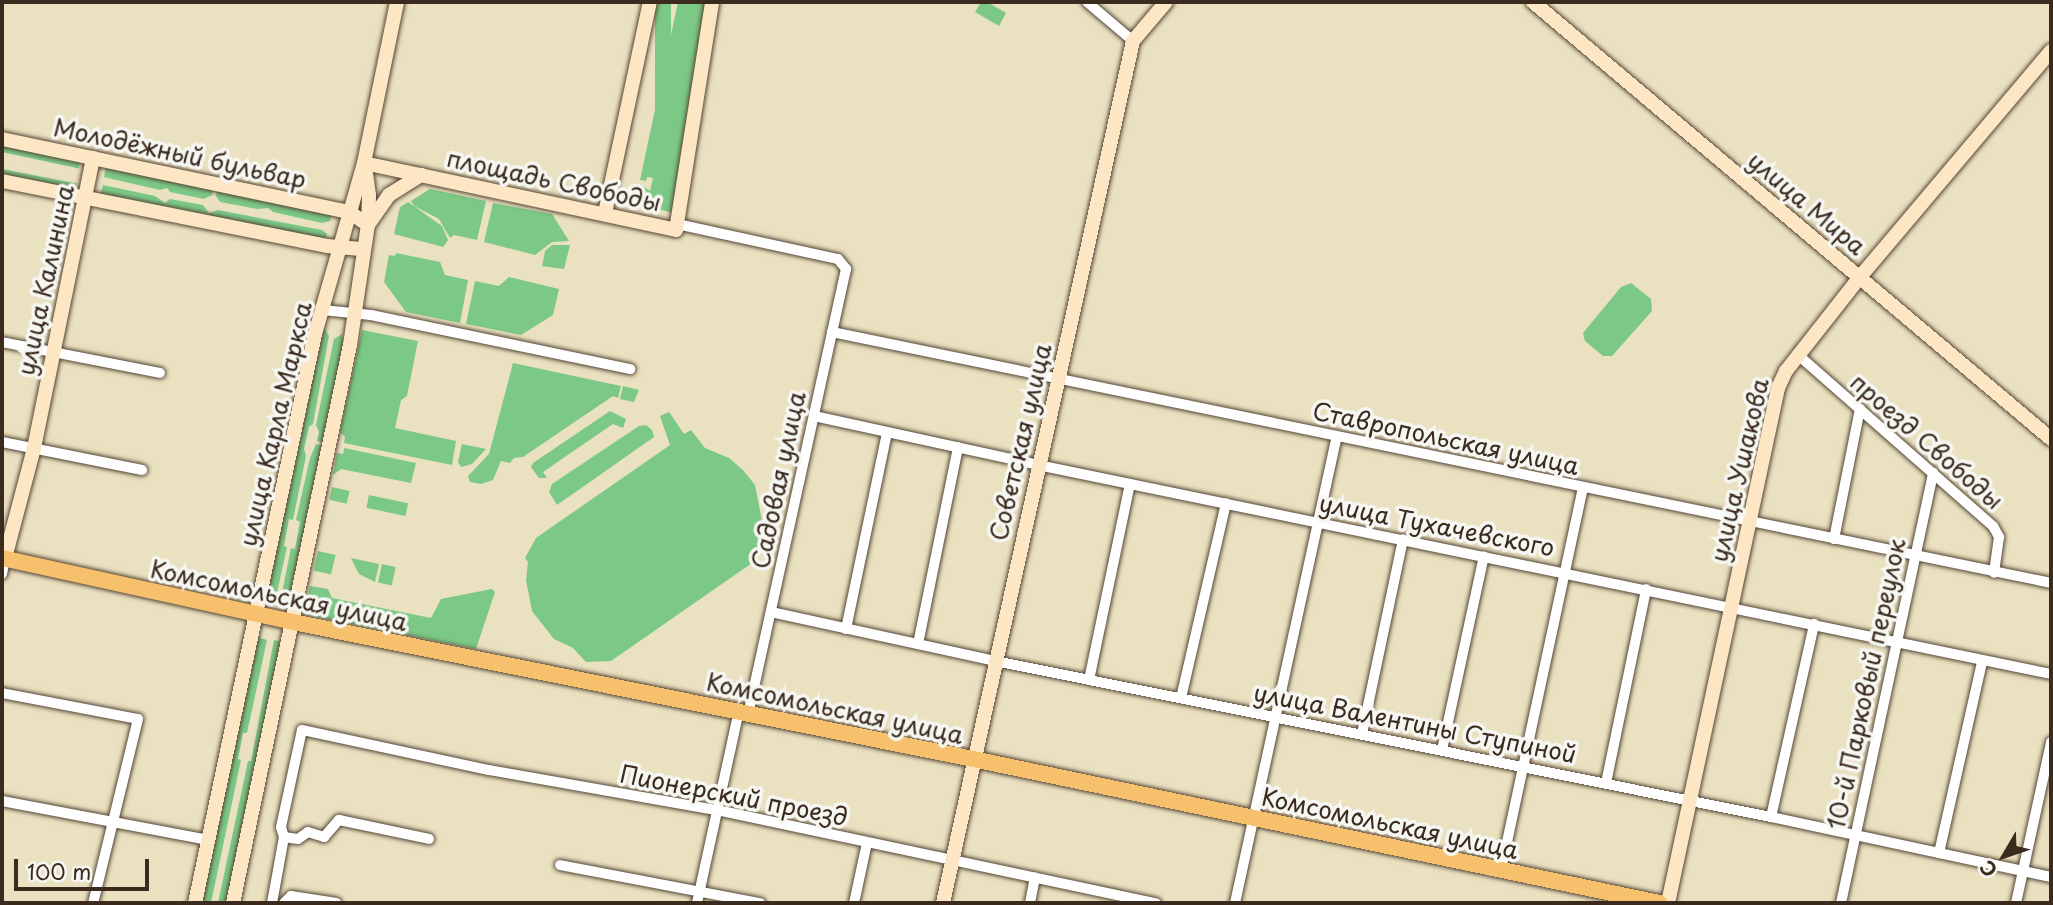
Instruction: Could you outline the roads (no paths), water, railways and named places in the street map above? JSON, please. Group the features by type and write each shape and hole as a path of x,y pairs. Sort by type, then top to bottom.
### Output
{"main road":[{"name":"улица Карла Маркса","path":"195,903 323,310 364,163 397,2"},
{"path":"604,213 650,2"},
{"path":"677,227 712,2"},
{"name":"Советская улица","path":"943,903 1133,41 1166,2"},
{"name":"улица Мира","path":"1533,2 2051,439"},
{"name":"улица Ушакова","path":"1668,903 1778,388 1797,354 2051,51"},
{"name":"Молодёжный бульвар","path":"2,139 349,212"},
{"name":"улица Калинина","path":"3,563 34,448 93,158"},
{"name":"улица Карла Маркса","path":"233,903 354,314 368,225 369,195 364,163"},
{"name":"площадь Свободы","path":"364,163 677,227"},
{"name":"площадь Свободы","path":"368,225 389,195 411,179 421,176"},
{"path":"2,181 340,249 364,249"},
{"path":"349,212 368,225"},
{"name":"Комсомольская улица","path":"3,563 973,759 1659,903"}],"street":[{"path":"1087,2 1133,41"},
{"name":"Садовая улица","path":"677,227 838,259 846,269 771,612 717,810 697,903"},
{"path":"323,310 630,369"},
{"name":"Ставропольская улица","path":"832,332 2051,583"},
{"path":"2,342 160,373"},
{"name":"проезд Свободы","path":"1797,354 1993,526 1998,537 1994,573"},
{"path":"1833,539 1860,409"},
{"name":"улица Тухачевского","path":"814,416 1038,465 1896,641 1982,662 2051,674"},
{"path":"846,629 887,432"},
{"path":"1236,903 1337,437"},
{"path":"2,442 142,470"},
{"path":"918,644 958,447"},
{"name":"10-й Парковый переулок","path":"1841,903 1933,473"},
{"path":"1089,680 1130,484"},
{"path":"1501,870 1583,488"},
{"path":"1181,698 1226,503"},
{"path":"1362,734 1403,539"},
{"path":"1442,750 1484,556"},
{"path":"1606,783 1646,589"},
{"name":"улица Валентины Ступиной","path":"771,612 995,661 1524,766 2051,877"},
{"path":"1771,817 1814,624"},
{"path":"1940,853 1982,662"},
{"path":"2,693 138,719 93,903"},
{"name":"Пионерский проезд","path":"284,837 281,827 302,730 489,770 717,810 867,844 1156,903"},
{"path":"2016,903 2051,743"},
{"path":"2,801 208,840"},
{"path":"272,903 284,837 298,839 308,832 324,837 339,820 429,839"},
{"path":"854,903 867,844"},
{"path":"560,865 760,903"},
{"path":"1030,903 1035,877"},
{"path":"284,903 290,896 336,903"}]}
